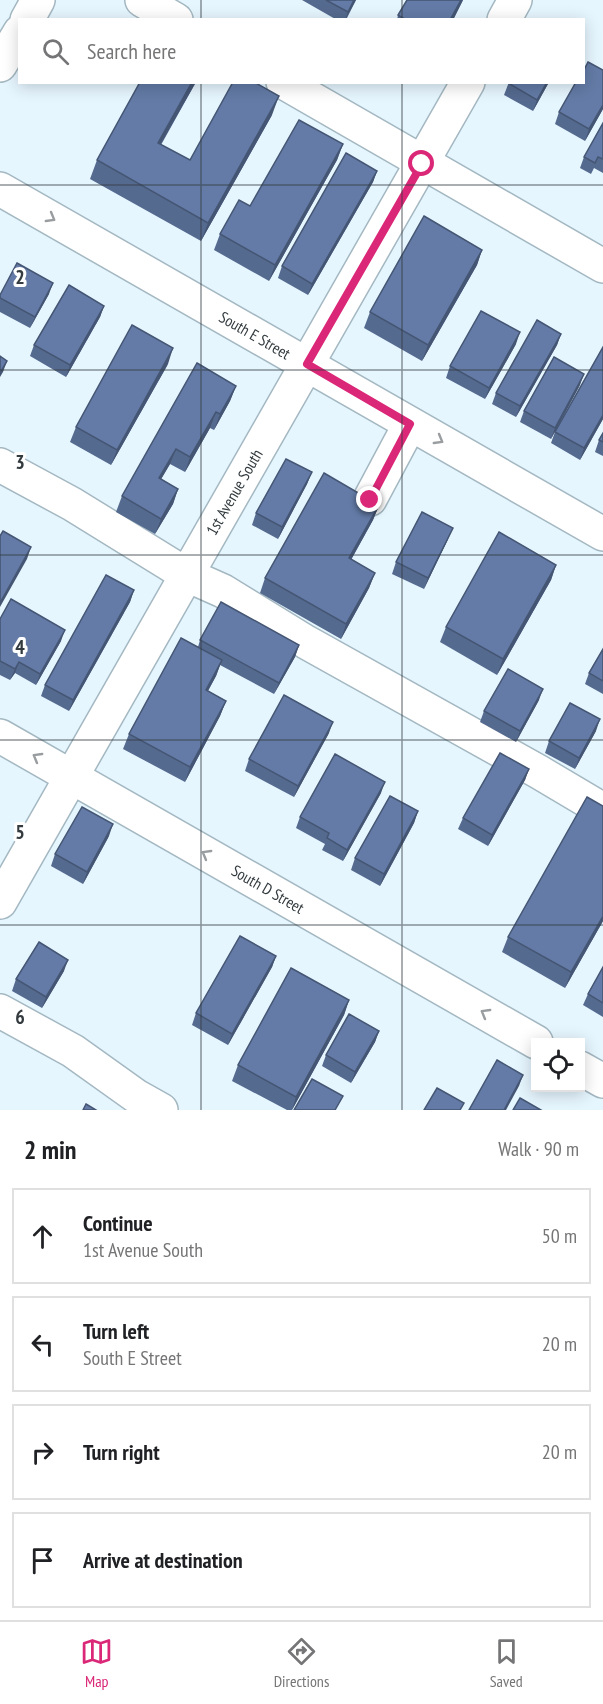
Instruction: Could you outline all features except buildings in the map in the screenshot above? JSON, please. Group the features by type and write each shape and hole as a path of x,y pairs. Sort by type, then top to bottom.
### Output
{"street":[{"path":"28,18 38,0"},
{"path":"142,0 173,18"},
{"path":"505,18 516,0"},
{"path":"0,65 18,35"},
{"path":"286,84 603,266"},
{"name":"1st Avenue South","path":"0,902 467,84"},
{"name":"South E Street","path":"0,189 603,534"},
{"path":"370,500 410,424"},
{"path":"0,465 72,504 187,575 223,591 326,653 603,810"},
{"name":"South D Street","path":"0,736 531,1039"},
{"path":"0,1011 73,1051 136,1096 160,1110"},
{"path":"585,1071 603,1081"}],"route":[{"path":"370,500 410,424 307,364 422,164"}]}
